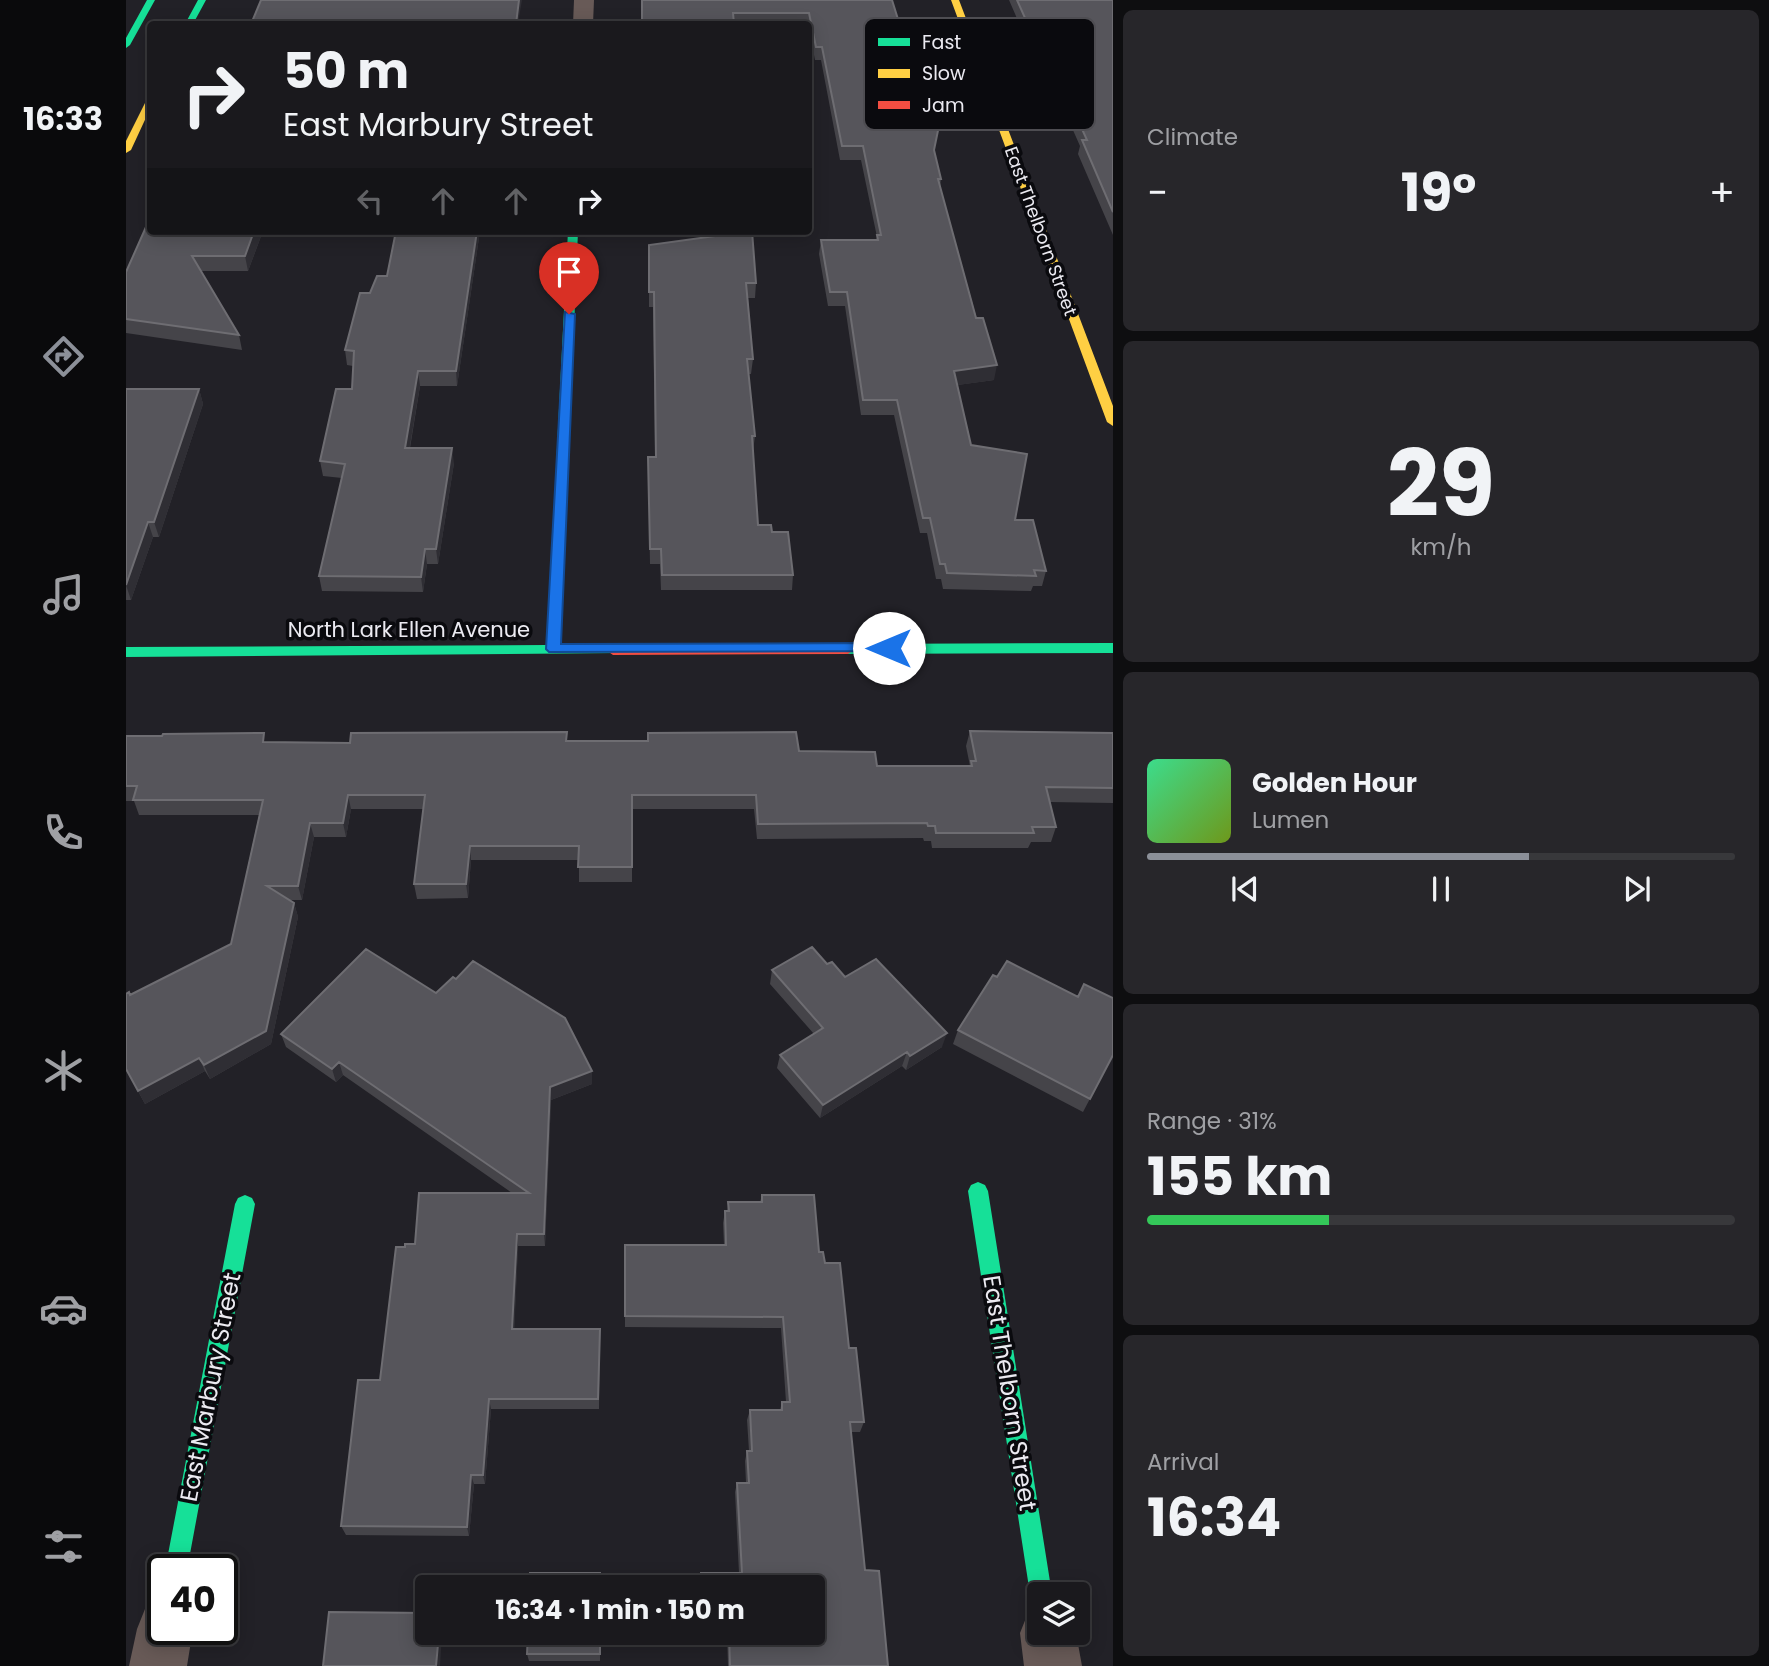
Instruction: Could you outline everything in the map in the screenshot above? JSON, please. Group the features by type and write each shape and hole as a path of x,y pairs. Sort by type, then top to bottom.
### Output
{"street":[{"path":"126,45 151,0"},
{"path":"191,21 202,0"},
{"path":"583,21 584,0"},
{"name":"East Thelborn Street","path":"955,0 962,18"},
{"path":"126,150 147,108"},
{"name":"East Thelborn Street","path":"1004,130 1113,422"},
{"path":"554,649 573,235"},
{"name":"North Lark Ellen Avenue","path":"126,652 1113,648"},
{"name":"East Thelborn Street","path":"978,1191 1039,1582"},
{"name":"East Marbury Street","path":"179,1554 245,1204"},
{"path":"158,1666 161,1645"},
{"path":"1050,1645 1053,1666"}],"building":[{"path":"261,0 519,0 516,21 252,21"},
{"path":"642,0 892,0 898,18 864,18 864,130 938,130 934,150 941,179 938,179 976,318 983,318 997,365 954,371 971,445 1027,454 1015,520 1033,520 1046,571 1034,570 1036,576 947,573 945,564 940,564 930,518 923,518 897,400 863,400 847,292 830,292 821,240 878,240 877,235 881,235 863,146 842,146 822,47 816,47 809,13 733,13 734,21 642,21"},
{"path":"1017,0 1113,0 1113,212 1082,140 1087,140 1082,130 1095,130 1095,18 1025,18"},
{"path":"147,225 147,235 253,235 245,256 192,256 239,335 126,319 126,272"},
{"path":"395,235 476,235 456,371 418,371 405,448 452,448 436,549 425,549 421,577 319,576 345,464 320,461 336,389 352,389 354,351 345,350 360,293 370,293 377,276 387,276"},
{"path":"723,235 752,235 756,283 746,283 753,359 747,359 755,436 752,436 758,525 771,525 772,532 788,532 793,575 662,575 661,549 650,549 648,457 656,457 654,292 649,292 649,245"},
{"path":"126,389 199,389 154,522 148,522 126,585"},
{"path":"970,731 1113,733 1113,788 1046,787 1056,827 1032,827 1034,833 936,833 935,826 928,826 927,823 758,824 756,795 632,795 632,867 578,867 579,846 470,846 466,884 414,884 425,795 348,795 343,823 310,823 298,886 267,886 294,903 266,1031 204,1065 199,1058 138,1091 126,1069 126,994 129,992 130,995 231,944 263,800 133,800 137,786 126,786 126,736 264,733 263,742 350,743 351,733 567,732 566,741 648,741 648,733 796,732 799,751 875,752 877,766 972,766 971,761 976,761"},
{"path":"812,947 827,964 832,962 845,977 876,959 947,1033 910,1056 907,1052 823,1105 780,1055 823,1028 772,970"},
{"path":"366,949 436,993 453,977 456,979 473,961 565,1018 592,1071 550,1087 544,1234 517,1234 512,1329 600,1329 598,1399 489,1399 483,1475 471,1475 467,1527 341,1526 358,1380 380,1380 396,1247 415,1244 419,1193 529,1193 339,1062 332,1069 281,1034"},
{"path":"1007,961 1078,997 1084,984 1113,998 1113,1055 1090,1099 958,1030 993,975 997,977"},
{"path":"762,1195 814,1195 819,1252 823,1252 825,1263 840,1263 849,1348 856,1348 864,1422 850,1422 865,1570 879,1571 888,1666 730,1666 729,1645 825,1645 825,1575 701,1575 742,1573 737,1483 749,1483 747,1451 752,1451 750,1410 782,1410 782,1402 790,1402 783,1317 625,1316 625,1245 726,1245 725,1211 729,1211 728,1202 762,1202"},
{"path":"530,1573 600,1573 600,1575"},
{"path":"329,1612 415,1613 415,1645 438,1645 436,1666 323,1666"},
{"path":"527,1645 600,1645 600,1654 527,1654"}],"traffic: fast":[{"path":"126,45 151,0"},
{"path":"191,21 202,0"},
{"path":"554,649 573,235"},
{"path":"848,649 1113,648"},
{"path":"126,652 613,650"},
{"path":"978,1191 1039,1582"},
{"path":"179,1554 245,1204"}],"traffic: slow":[{"path":"955,0 962,18"},
{"path":"126,150 147,107"},
{"path":"1004,130 1113,422"}],"traffic: jam":[{"path":"613,650 848,649"}],"route":[{"path":"569,314 554,649 889,648"}]}
